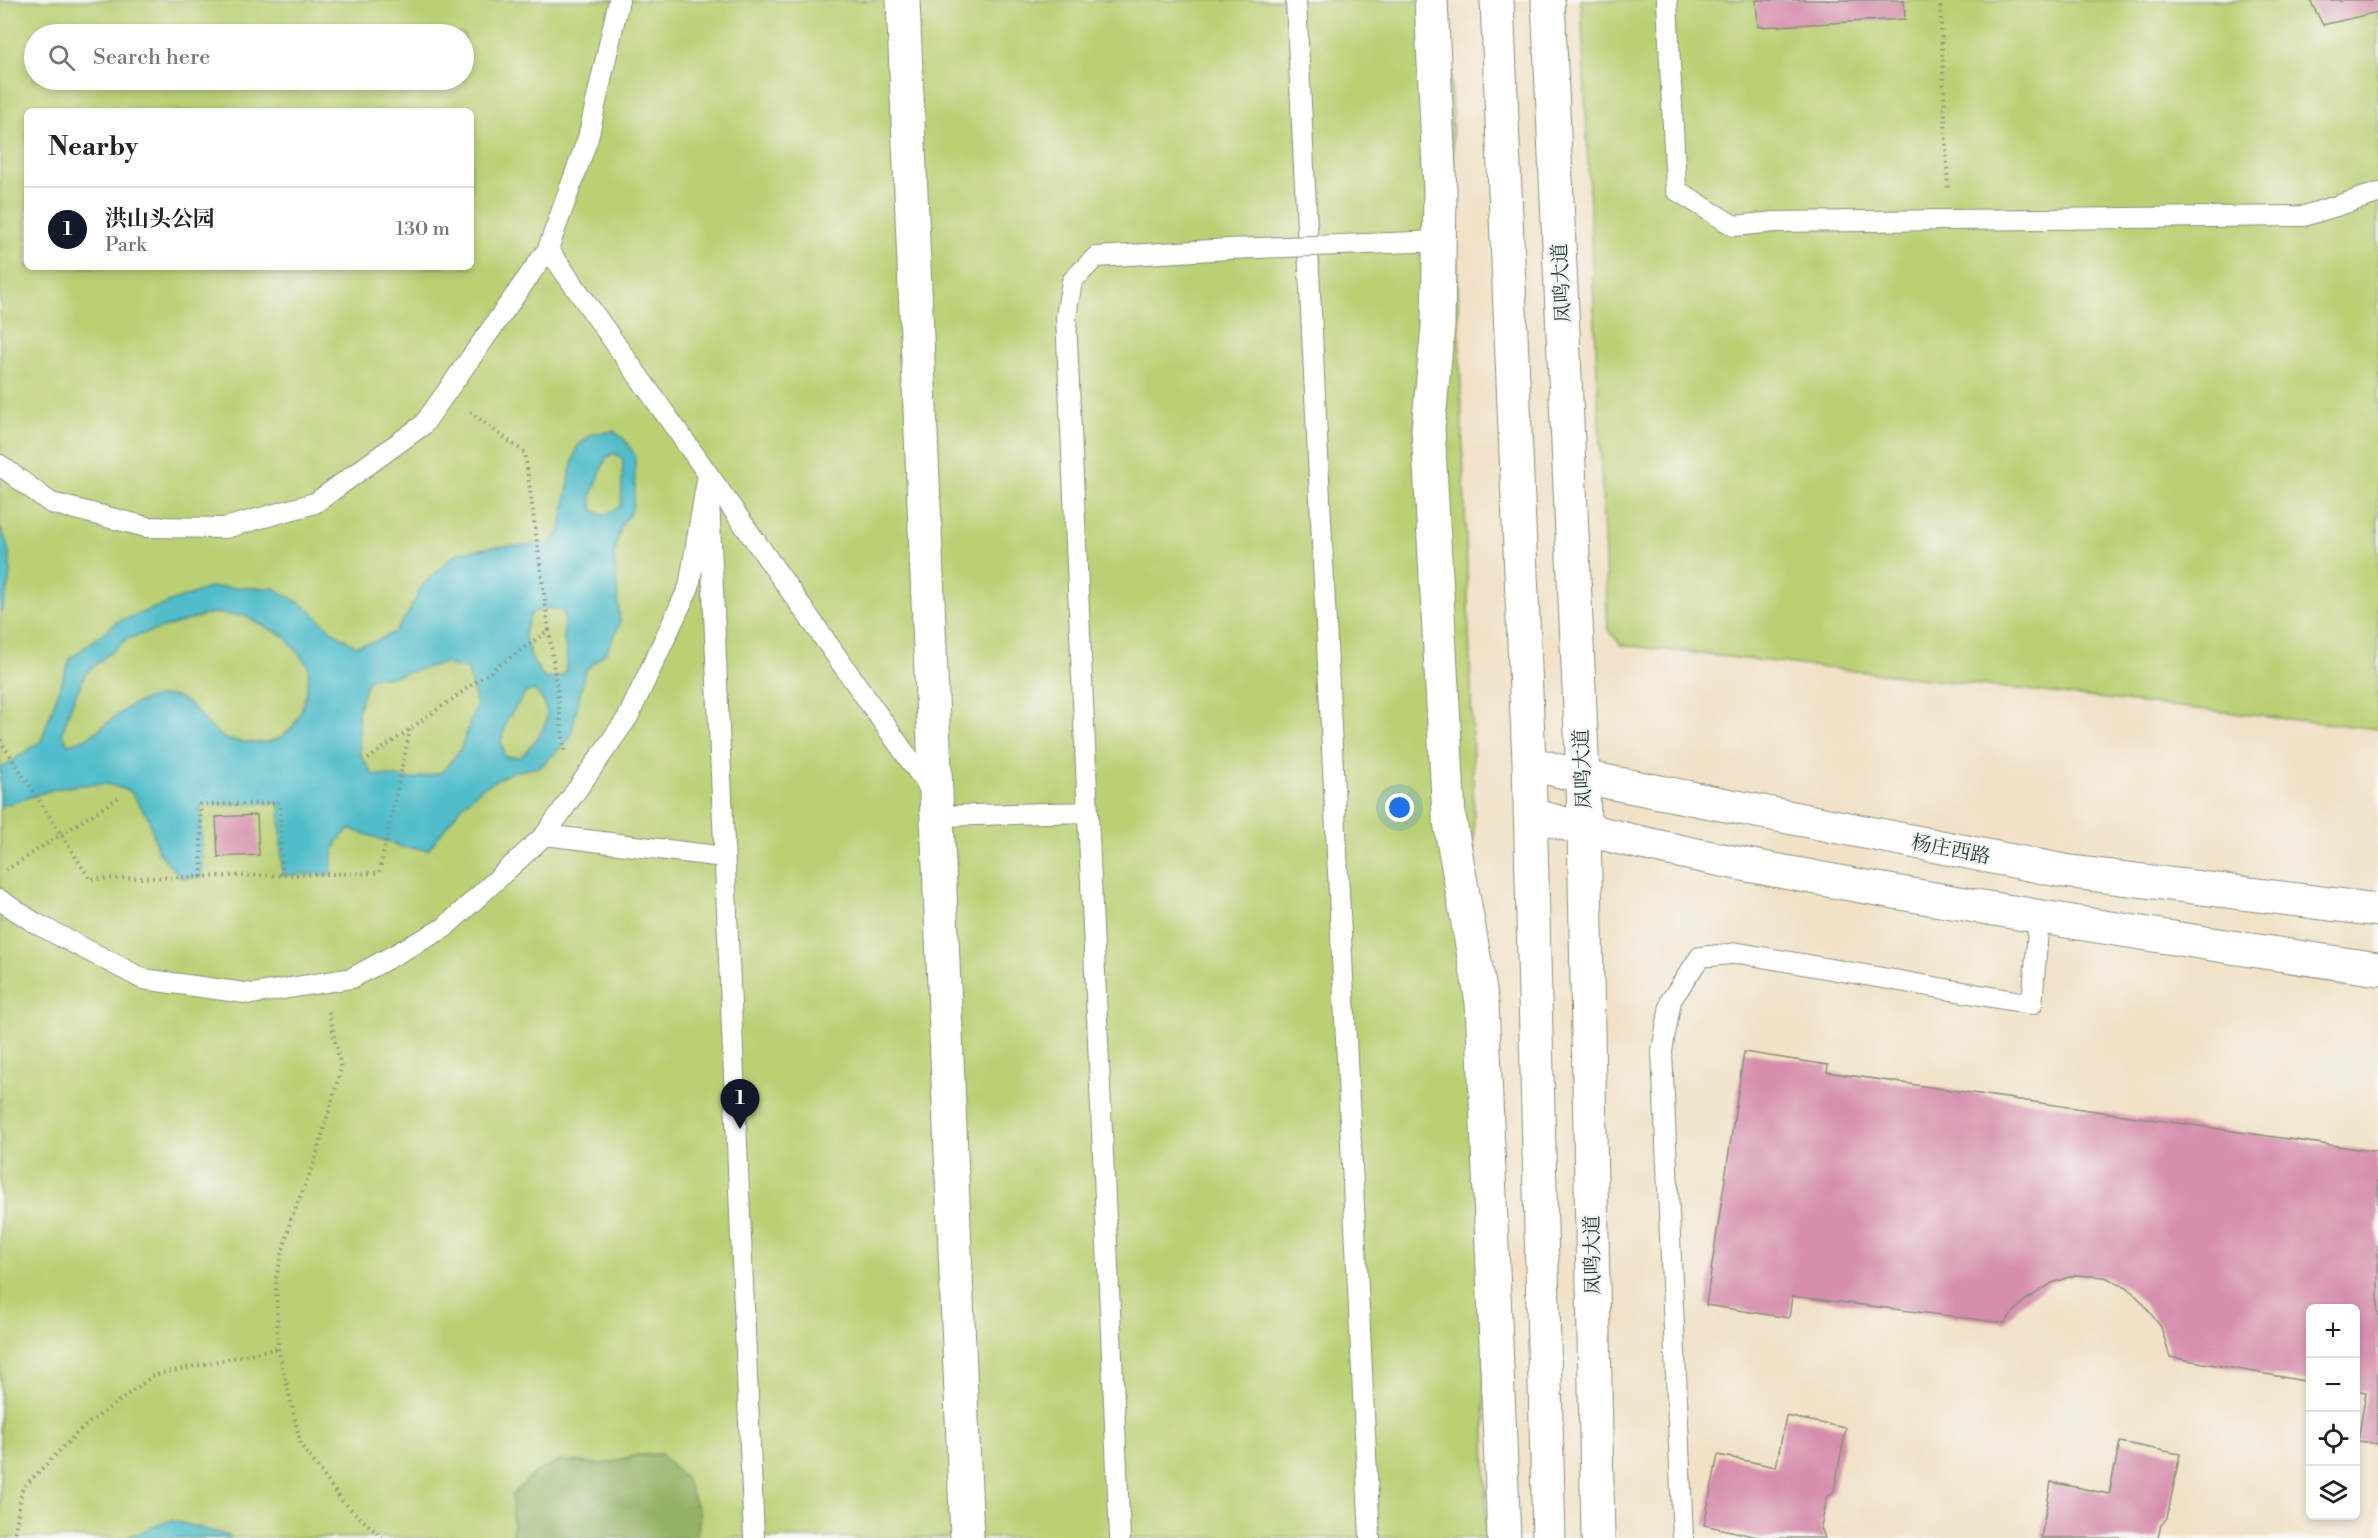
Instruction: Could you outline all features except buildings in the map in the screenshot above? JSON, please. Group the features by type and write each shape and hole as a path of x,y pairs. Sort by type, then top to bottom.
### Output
{"street":[{"path":"903,0 967,1538"},
{"path":"1431,0 1440,191 1438,326 1428,429 1449,816 1482,1002 1504,1538"},
{"path":"1497,0 1529,763 1549,1538"},
{"name":"凤鸣大道","path":"1548,0 1584,830 1598,1538"},
{"name":"杨庄西路","path":"1529,763 1582,777 2064,871 2378,910"},
{"path":"1530,814 1584,830 1792,874 2038,918 2378,969"}],"lane":[{"path":"0,465 51,503 147,527 225,528 315,503 423,425 548,249 588,138 619,0"},
{"path":"1296,0 1370,1538"},
{"path":"1667,0 1676,190 1734,226 1775,222 2304,216 2378,193"},
{"path":"1120,1538 1066,316 1072,281 1096,257 1228,249 1439,241"},
{"path":"548,249 708,474 937,807 1088,812"},
{"path":"0,900 35,923 143,979 252,994 352,978 444,928 545,835 628,717 689,587 708,474"},
{"path":"708,474 754,1538"},
{"path":"545,835 724,857"},
{"path":"1683,1538 1662,1051 1671,1000 1700,957 1739,953 2032,1004 2038,918"}],"path":[{"path":"1940,0 1949,220"},
{"path":"445,393 525,453 570,799"},
{"path":"369,759 549,630"},
{"path":"0,740 90,879 379,873 410,730"},
{"path":"0,874 60,833 121,796"},
{"path":"202,877 200,805 280,803 282,875"},
{"path":"323,982 341,1069 314,1163 291,1219 276,1278 278,1348 301,1445 342,1501 383,1538"},
{"path":"14,1538 22,1489 81,1429 154,1375 278,1348"}],"green space":[{"path":"0,0 1448,0 1472,721 1487,1538 0,1538"},
{"path":"1581,0 2378,0 2378,729 1621,645 1608,629"},
{"path":"661,1454 686,1480 700,1515 697,1538 513,1538 512,1495 536,1472 560,1461 604,1464 638,1455"}],"water":[{"path":"614,431 626,441 635,456 635,490 632,510 621,526 614,553 620,624 606,652 585,671 570,739 540,767 512,772 482,788 462,806 428,850 403,847 351,829 337,843 330,874 282,875 280,803 201,805 202,877 181,878 158,851 148,817 130,791 107,784 80,785 55,789 0,807 0,767 5,766 41,741 70,659 117,622 211,587 274,588 305,606 332,631 355,646 374,642 395,632 409,612 421,587 457,553 492,547 550,544 561,530 571,468 577,447 592,434","holes":["614,453 623,459 621,506 604,516 593,510 591,497 606,458","550,608 563,610 567,661 564,675 545,679 532,660 524,635 531,613","212,613 244,616 284,636 309,666 302,709 296,721 278,739 265,742 237,741 228,740 219,734 185,701 168,696 151,698 124,710 92,735 68,744 62,733 72,703 86,673 127,639","444,663 468,670 477,705 460,750 442,772 414,779 372,774 360,754 358,711 366,683 373,677 390,677","534,690 542,699 546,708 545,725 521,757 505,757 501,741 507,720 525,693"]},
{"path":"0,526 8,548 10,570 7,592 0,614"},
{"path":"171,1520 227,1535 231,1538 126,1538"}],"place":[{"name":"洪山头公园","path":"740,1129"}]}
